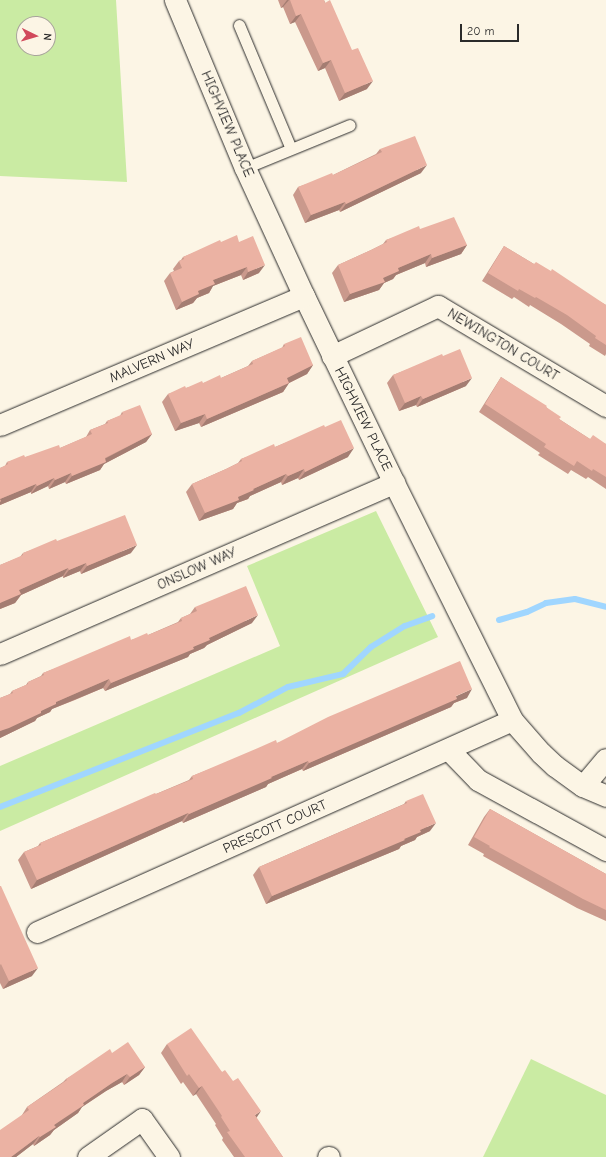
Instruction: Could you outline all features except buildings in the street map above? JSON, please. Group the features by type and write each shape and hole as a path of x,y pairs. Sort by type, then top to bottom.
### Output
{"street":[{"name":"HIGHVIEW PLACE","path":"175,0 245,168 332,356 512,720 541,753 583,786 606,796"},
{"name":"MALVERN WAY","path":"0,425 304,296"},
{"name":"NEWINGTON COURT","path":"332,356 438,306 606,406"},
{"name":"ONSLOW WAY","path":"0,654 394,483"},
{"name":"PRESCOTT COURT","path":"37,932 449,750 512,720"},
{"path":"449,750 478,780 606,850"},
{"path":"583,786 606,759"},
{"path":"88,1157 142,1119 169,1157"}],"lane":[{"path":"239,24 291,149"},
{"path":"245,168 350,125"}],"green space":[{"path":"0,0 116,0 127,182 0,176"},
{"path":"376,511 438,637 0,831 0,766 280,646 247,566"},
{"path":"531,1059 606,1095 606,1157 483,1157"}],"waterway":[{"path":"499,620 527,612 546,603 575,599 606,607"},
{"path":"0,807 239,713 288,687 343,674 371,647 405,626 432,616"}]}
